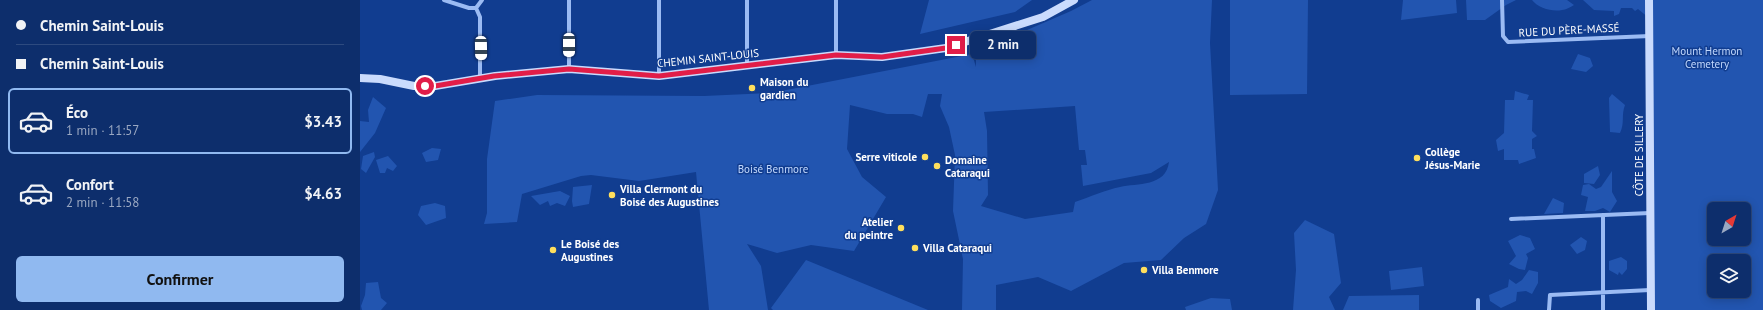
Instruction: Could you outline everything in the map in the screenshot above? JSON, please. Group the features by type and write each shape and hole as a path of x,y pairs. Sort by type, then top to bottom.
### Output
{"street":[{"path":"444,0 469,8 476,8"},
{"path":"476,8 482,0"},
{"path":"569,0 569,69"},
{"path":"659,0 659,76"},
{"path":"747,0 747,65"},
{"path":"836,0 836,55"},
{"name":"CHEMIN SAINT-LOUIS","path":"360,78 380,79 414,86 435,86 480,78 569,69 659,76 836,55 882,57 946,48 1043,17 1074,0"},
{"name":"RUE DU PÈRE-MASSÉ","path":"1502,0 1503,36 1508,42 1650,36"},
{"name":"CÔTE DE SILLERY","path":"1649,0 1651,310"},
{"path":"476,8 480,17 480,78"},
{"path":"1511,219 1562,218 1650,212"},
{"path":"1603,310 1604,215"},
{"path":"1549,310 1550,295 1650,290"},
{"path":"1478,300 1478,310"}],"green space":[{"path":"929,0 1032,0 1015,12 920,34"},
{"name":"Boisé Benmore","path":"1092,0 1212,0 1210,43 1218,190 1206,224 1184,238 1161,260 1124,263 1071,291 1038,277 996,285 996,310 962,310 963,259 953,211 955,155 949,127 940,106 942,94 928,94 922,117 913,114 887,114 850,105 847,149 862,177 886,197 854,251 811,245 777,253 747,244 761,266 768,310 709,310 696,172 639,181 591,175 581,176 522,194 517,222 484,224 487,213 487,159 495,101 537,95 704,96 771,93 972,54 976,67 976,52 1071,11","holes":["1075,106 1079,150 1085,150 1087,165 1081,165 1083,186 1151,173 1169,162 1167,170 1157,180 1114,188 1075,202 1073,212 1025,219 981,206 988,195 987,131 984,112"]},
{"path":"1230,0 1308,0 1307,94 1230,95"},
{"path":"1403,0 1456,0 1457,13 1401,20"},
{"path":"1466,0 1516,0 1506,5 1485,20 1467,20"},
{"path":"1532,0 1567,0 1574,5 1565,10 1554,10 1541,7"},
{"name":"Mount Hermon Cemetery","path":"1583,0 1763,0 1763,310 1651,310 1649,18 1638,9 1635,11 1632,8 1621,8 1619,14 1614,16 1614,11 1594,10"},
{"path":"1578,54 1590,58 1593,66 1586,72 1571,69"},
{"path":"1515,91 1529,95 1527,100 1533,100 1532,131 1537,136 1532,139 1532,149 1534,149 1536,158 1519,164 1518,160 1504,160 1504,149 1498,151 1496,140 1504,133 1505,100 1514,100"},
{"path":"1612,94 1625,105 1620,133 1610,132 1609,98"},
{"path":"373,97 386,108 375,133 360,152 360,121 369,122 368,110"},
{"path":"432,148 441,149 438,160 426,162 422,153"},
{"path":"374,152 375,157 366,173 361,169 363,156"},
{"path":"388,156 397,166 393,171 387,168 385,173 380,173 376,160"},
{"path":"1598,166 1600,175 1594,184 1584,183 1584,174"},
{"path":"1612,171 1612,192 1617,201 1610,212 1603,208 1595,211 1585,211 1588,197 1581,195 1583,185 1589,184 1596,189 1601,187"},
{"path":"592,185 589,204 573,207 573,187"},
{"path":"560,191 570,196 565,206 557,203 550,206 548,201 540,205 531,196"},
{"path":"1553,198 1564,203 1563,213 1544,214"},
{"path":"435,203 445,206 446,218 426,225 418,215 421,206"},
{"path":"1305,220 1334,234 1341,283 1329,297 1335,310 1293,310 1296,270 1294,233"},
{"path":"1520,235 1530,238 1535,249 1526,254 1528,258 1525,270 1509,264 1516,256 1508,241"},
{"path":"1581,237 1587,241 1585,250 1577,254 1570,245"},
{"path":"1621,257 1627,261 1627,269 1622,275 1619,272 1618,275 1609,270 1609,261"},
{"path":"806,260 928,310 773,310 771,308"},
{"path":"1422,267 1424,286 1391,290 1389,271"},
{"path":"1529,270 1538,272 1538,283 1532,294 1526,291 1517,292 1516,301 1501,308 1490,301 1489,295 1508,287 1509,279 1516,284 1522,280"},
{"path":"378,282 381,298 387,303 381,310 362,310 361,306 365,295 366,283"},
{"path":"1419,295 1419,310 1343,310 1349,296"},
{"path":"1211,298 1230,299 1232,310 1186,310 1185,307"}],"place":[{"name":"Maison du gardien","path":"752,88"},
{"name":"Serre viticole","path":"925,157"},
{"name":"Collège Jésus-Marie","path":"1417,158"},
{"name":"Domaine Cataraqui","path":"937,166"},
{"name":"Villa Clermont du Boisé des Augustines","path":"612,195"},
{"name":"Atelier du peintre","path":"901,228"},
{"name":"Villa Cataraqui","path":"915,248"},
{"name":"Le Boisé des Augustines","path":"553,250"},
{"name":"Villa Benmore","path":"1144,270"}],"route":[{"path":"425,86 435,86 510,74 569,69 659,76 836,55 882,57 946,48 956,45"}]}
